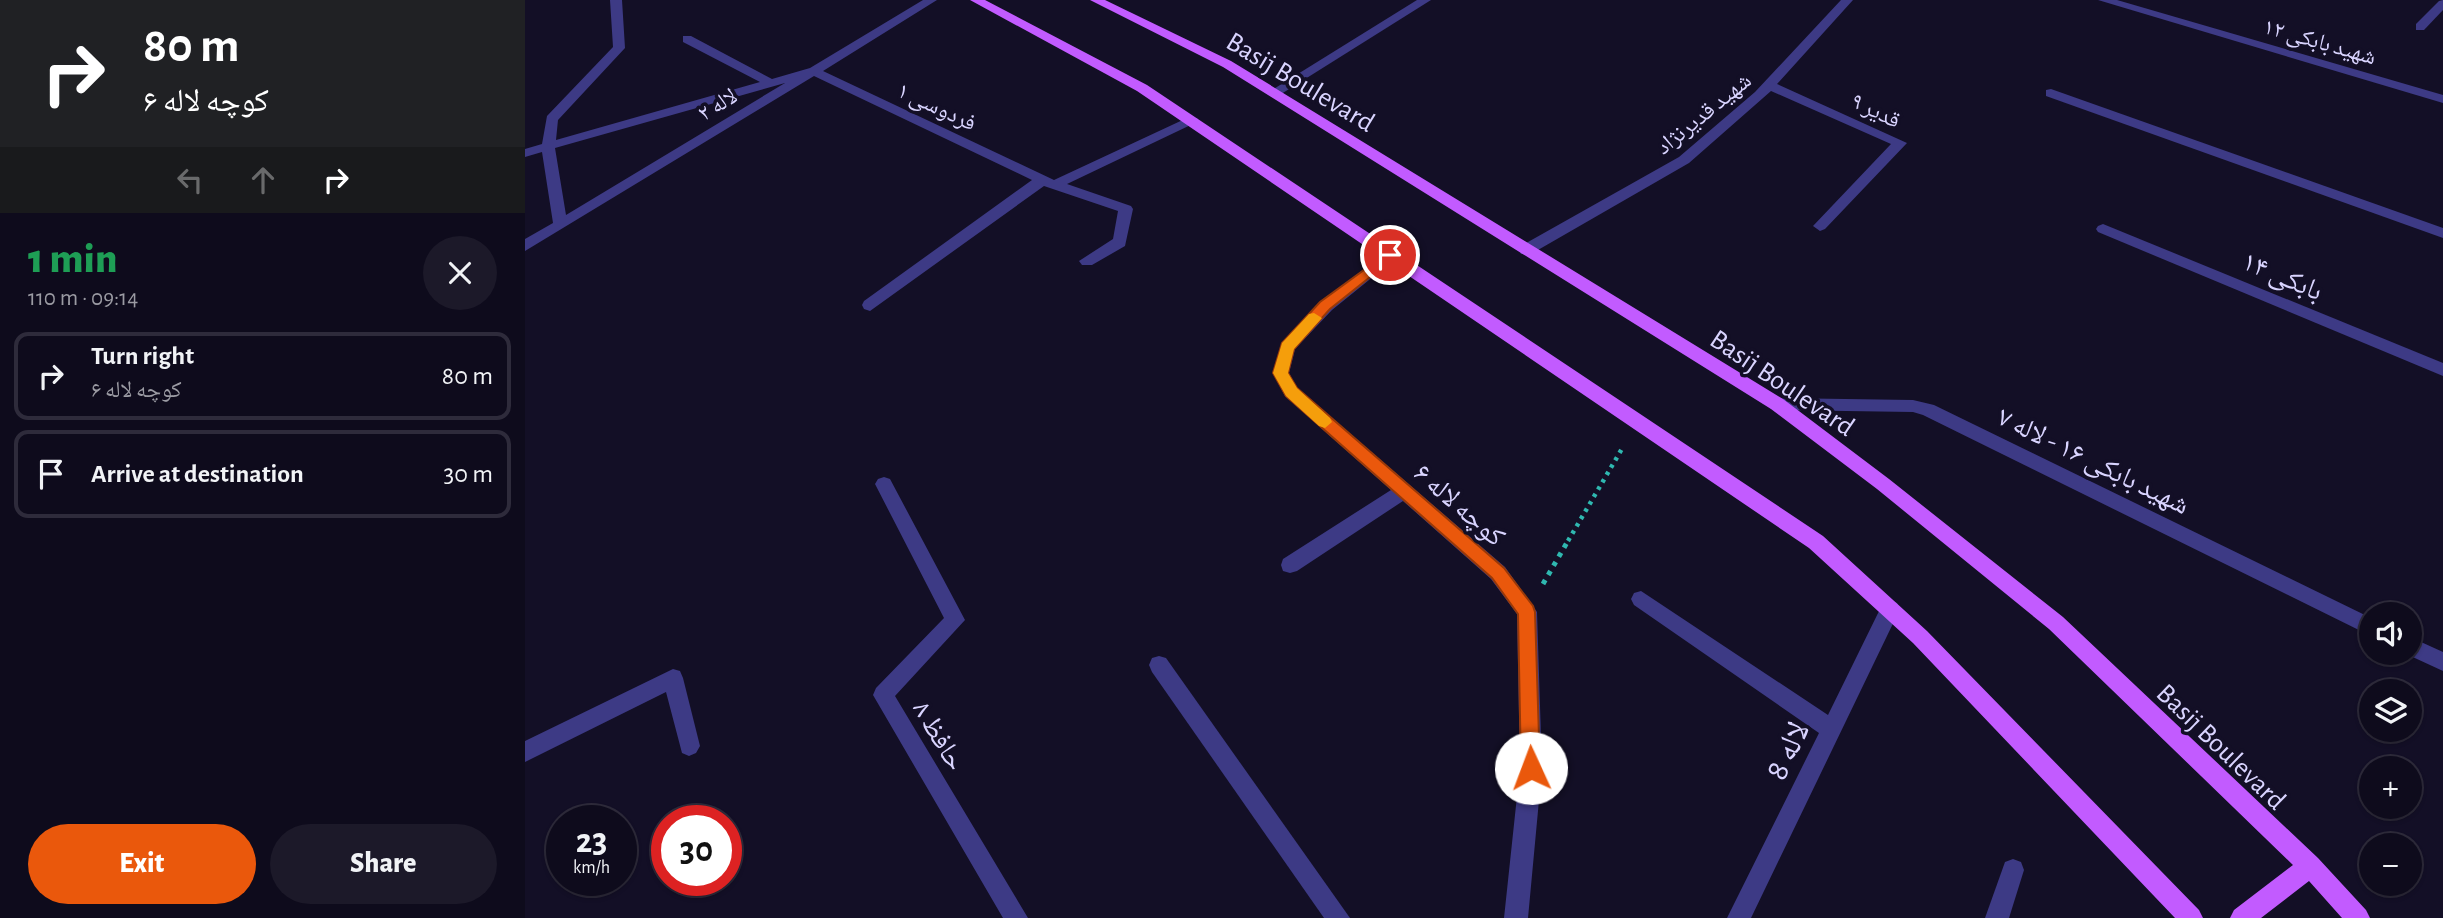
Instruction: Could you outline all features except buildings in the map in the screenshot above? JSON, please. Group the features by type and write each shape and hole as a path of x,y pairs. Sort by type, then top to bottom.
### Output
{"main road":[{"path":"976,0 1142,88 1815,542 1920,637 2191,918"},
{"name":"Basij Boulevard","path":"1096,0 1227,64 1777,404 1883,484 2056,623 2310,866 2358,918"},
{"path":"2242,918 2310,866"}],"street":[{"path":"560,225 548,146 552,119 619,48 616,0"},
{"name":"لاله ۲","path":"525,246 931,0"},
{"path":"1273,93 1425,0"},
{"name":"شهید قدیرنژاد","path":"1526,250 1684,160 1769,85 1847,0"},
{"name":"شهید بابکی ۱۲","path":"2104,0 2443,99"},
{"path":"2420,27 2443,3"},
{"path":"687,39 771,83"},
{"path":"525,153 813,71"},
{"name":"فردوسی ۱","path":"813,71 1048,182 1126,209 1120,242 1087,261"},
{"name":"قدیر ۹","path":"1769,85 1901,143 1820,226"},
{"path":"2051,93 2443,233"},
{"path":"870,305 1048,182 1192,121"},
{"name":"بابکی ۱۴","path":"2103,229 2443,370"},
{"name":"کوچه لاله ۶","path":"1390,255 1325,306 1287,347 1281,373 1291,392 1498,573 1527,612"},
{"name":"شهید بابکی ۱۶ - لاله ۷","path":"1777,404 1913,406 1928,410 2359,621"},
{"name":"حافظ ۸","path":"884,484 955,620 883,695 1016,918"},
{"path":"1290,565 1403,491"},
{"path":"1641,600 1831,729"},
{"name":"لاله 8","path":"1739,918 1890,609"},
{"path":"1516,918 1531,768 1527,612"},
{"path":"2422,652 2443,662"},
{"path":"1159,665 1338,918"},
{"path":"525,752 673,678 689,746"},
{"path":"1997,918 2013,870"}],"path":[{"path":"1527,612 1638,422"}],"slow traffic":[{"path":"1314,318 1287,347 1281,373 1291,392 1325,422"}],"route":[{"path":"1390,255 1325,306 1287,347 1281,373 1291,392 1498,573 1527,612 1531,768"}]}
